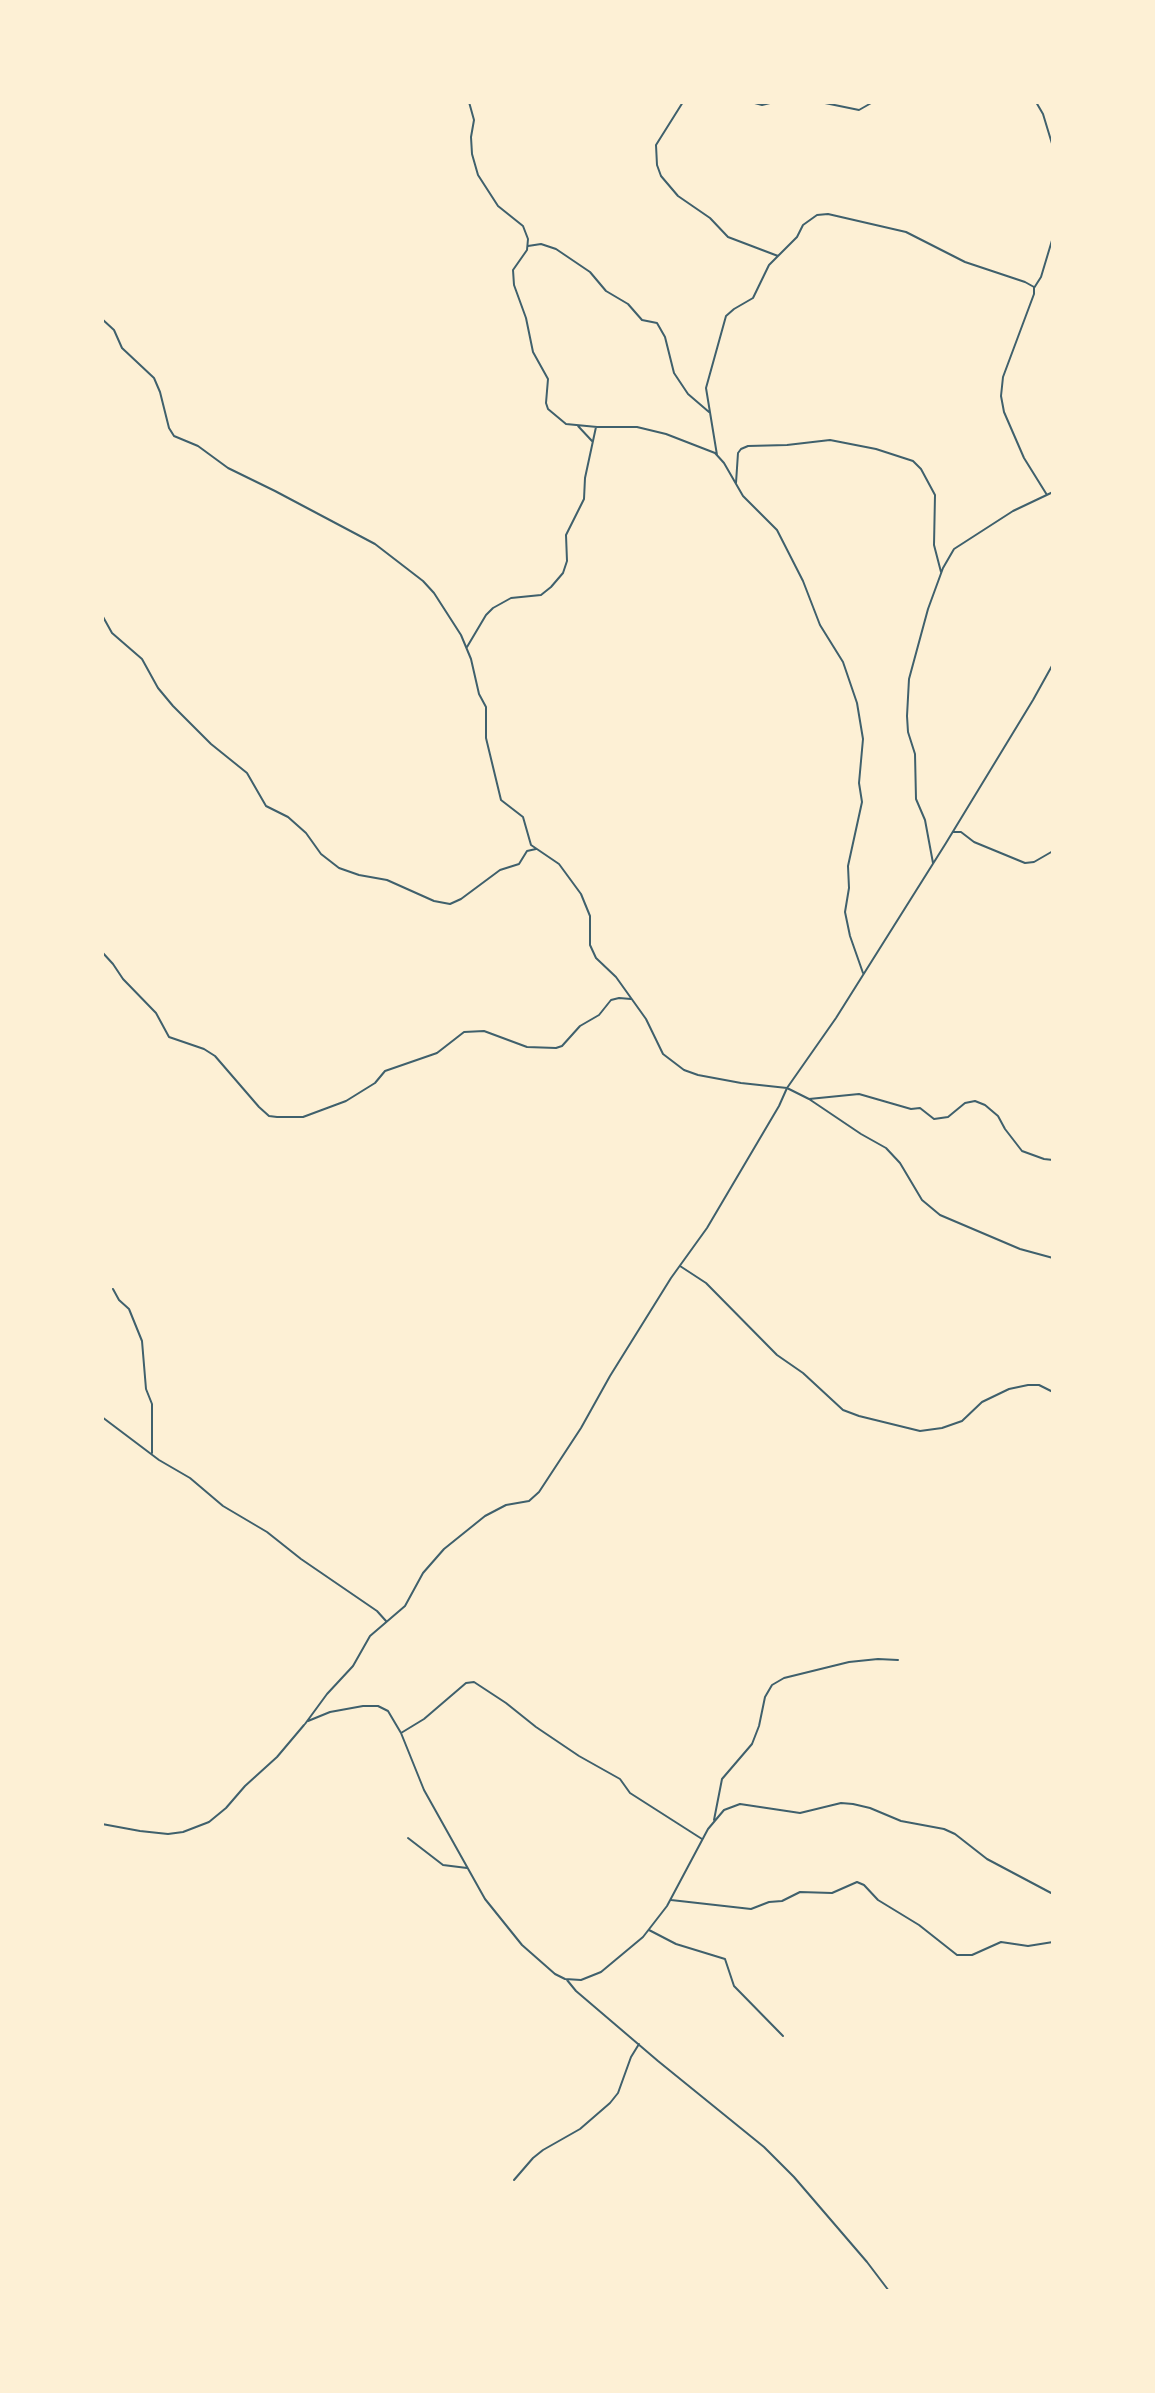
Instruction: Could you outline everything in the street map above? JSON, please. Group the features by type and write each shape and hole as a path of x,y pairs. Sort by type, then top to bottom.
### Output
{"street":[{"path":"469,102 474,120 471,137 472,154 478,175 502,211 525,230 528,246 514,268 513,276 515,289 526,318 533,352 548,379 547,406 562,422 578,426 625,426 654,431 708,449 717,455"},
{"path":"683,102 656,145 657,165 661,176 678,196 710,218 728,237 779,256"},
{"path":"751,102 762,105 774,102"},
{"path":"820,102 859,110 873,102"},
{"path":"1036,102 1043,114 1053,147"},
{"path":"863,974 845,912 849,888 848,866 862,801 859,783 863,739 856,703 843,662 820,625 803,581 780,536 773,525 743,496 717,455 706,386 726,316 753,298 770,265 797,237 803,225 817,215 828,214 906,232 965,262 1025,282 1034,288"},
{"path":"1047,495 1024,458 1004,412 1001,396 1006,367 1034,288 1041,277 1053,237"},
{"path":"528,246 541,244 556,249 591,274 606,291 628,304 642,320 657,323 665,337 671,355 671,365 677,379 688,394 709,412"},
{"path":"102,319 114,330 122,348 145,368 158,384 172,433 183,441 198,446 228,468 292,499 381,548 434,593 467,648 479,694 486,708 486,738 492,755 499,796 503,804 523,817 529,842 557,861 581,894 590,916 592,951 598,961 616,977 652,1028 661,1052 684,1070 716,1079 787,1088 809,1099 886,1148 902,1165 924,1203 940,1215 1020,1249 1053,1258"},
{"path":"578,426 592,441"},
{"path":"467,648 486,615 493,608 511,598 542,595 563,573 567,561 566,535 584,499 585,478 596,427"},
{"path":"736,486 738,453 745,446 830,440 869,447 913,461 921,469 934,495 934,545 941,573"},
{"path":"933,862 925,820 916,799 915,754 908,726 908,688 924,625 941,573 951,553 958,545 1013,511 1053,492"},
{"path":"102,615 114,635 142,659 158,688 173,706 211,744 246,773 266,806 288,817 306,833 321,854 339,868 359,875 387,880 445,904 461,899 500,870 519,864 528,851 537,849"},
{"path":"102,1824 168,1834 183,1832 209,1822 277,1757 327,1694 353,1666 370,1636 405,1606 423,1573 446,1548 493,1511 506,1505 529,1501 535,1496 581,1428 637,1332 712,1219 779,1106 787,1088 863,974 1053,664"},
{"path":"951,833 959,831 974,842 1025,863 1034,862 1053,851"},
{"path":"102,952 123,979 156,1012 166,1035 215,1056 259,1107 269,1116 277,1117 303,1118 346,1101 375,1083 383,1072 437,1053 464,1032 484,1031 527,1047 556,1048 562,1046 580,1026 599,1015 611,1000 619,998 632,1000"},
{"path":"809,1099 859,1094 911,1109 920,1108 934,1119 948,1117 968,1102 977,1101 998,1116 1022,1151 1053,1160"},
{"path":"680,1266 706,1283 777,1355 803,1373 843,1410 859,1416 914,1430 936,1428 962,1421 977,1406 1000,1392 1028,1385 1044,1386 1053,1392"},
{"path":"113,1289 119,1300 129,1309 142,1341 146,1389 152,1404 152,1454"},
{"path":"102,1417 152,1454 190,1478 223,1506 267,1532 301,1559 377,1611 386,1621"},
{"path":"714,1821 722,1779 752,1744 759,1726 765,1697 772,1685 784,1678 849,1662 898,1660"},
{"path":"401,1733 424,1719 466,1683 474,1682 507,1703 536,1727 579,1756 620,1779 630,1793 702,1839"},
{"path":"305,1724 330,1712 374,1705 388,1711 401,1733 416,1773 466,1868 485,1899 512,1934 548,1968 567,1980 639,2044 764,2147 815,2202 889,2291"},
{"path":"567,1980 581,1980 601,1972 649,1930 671,1900 702,1839 714,1821 724,1810 740,1804 800,1813 842,1803 870,1808 901,1821 949,1831 987,1859 1053,1894"},
{"path":"408,1838 443,1864 466,1868"},
{"path":"671,1900 751,1909 769,1902 782,1901 803,1891 831,1893 857,1882 868,1888 878,1900 919,1925 957,1955 972,1955 1001,1942 1028,1946 1053,1942"},
{"path":"649,1930 676,1944 725,1959 734,1986 783,2036"},
{"path":"514,2181 538,2154 580,2129 610,2103 622,2086 631,2057 639,2044"}]}
